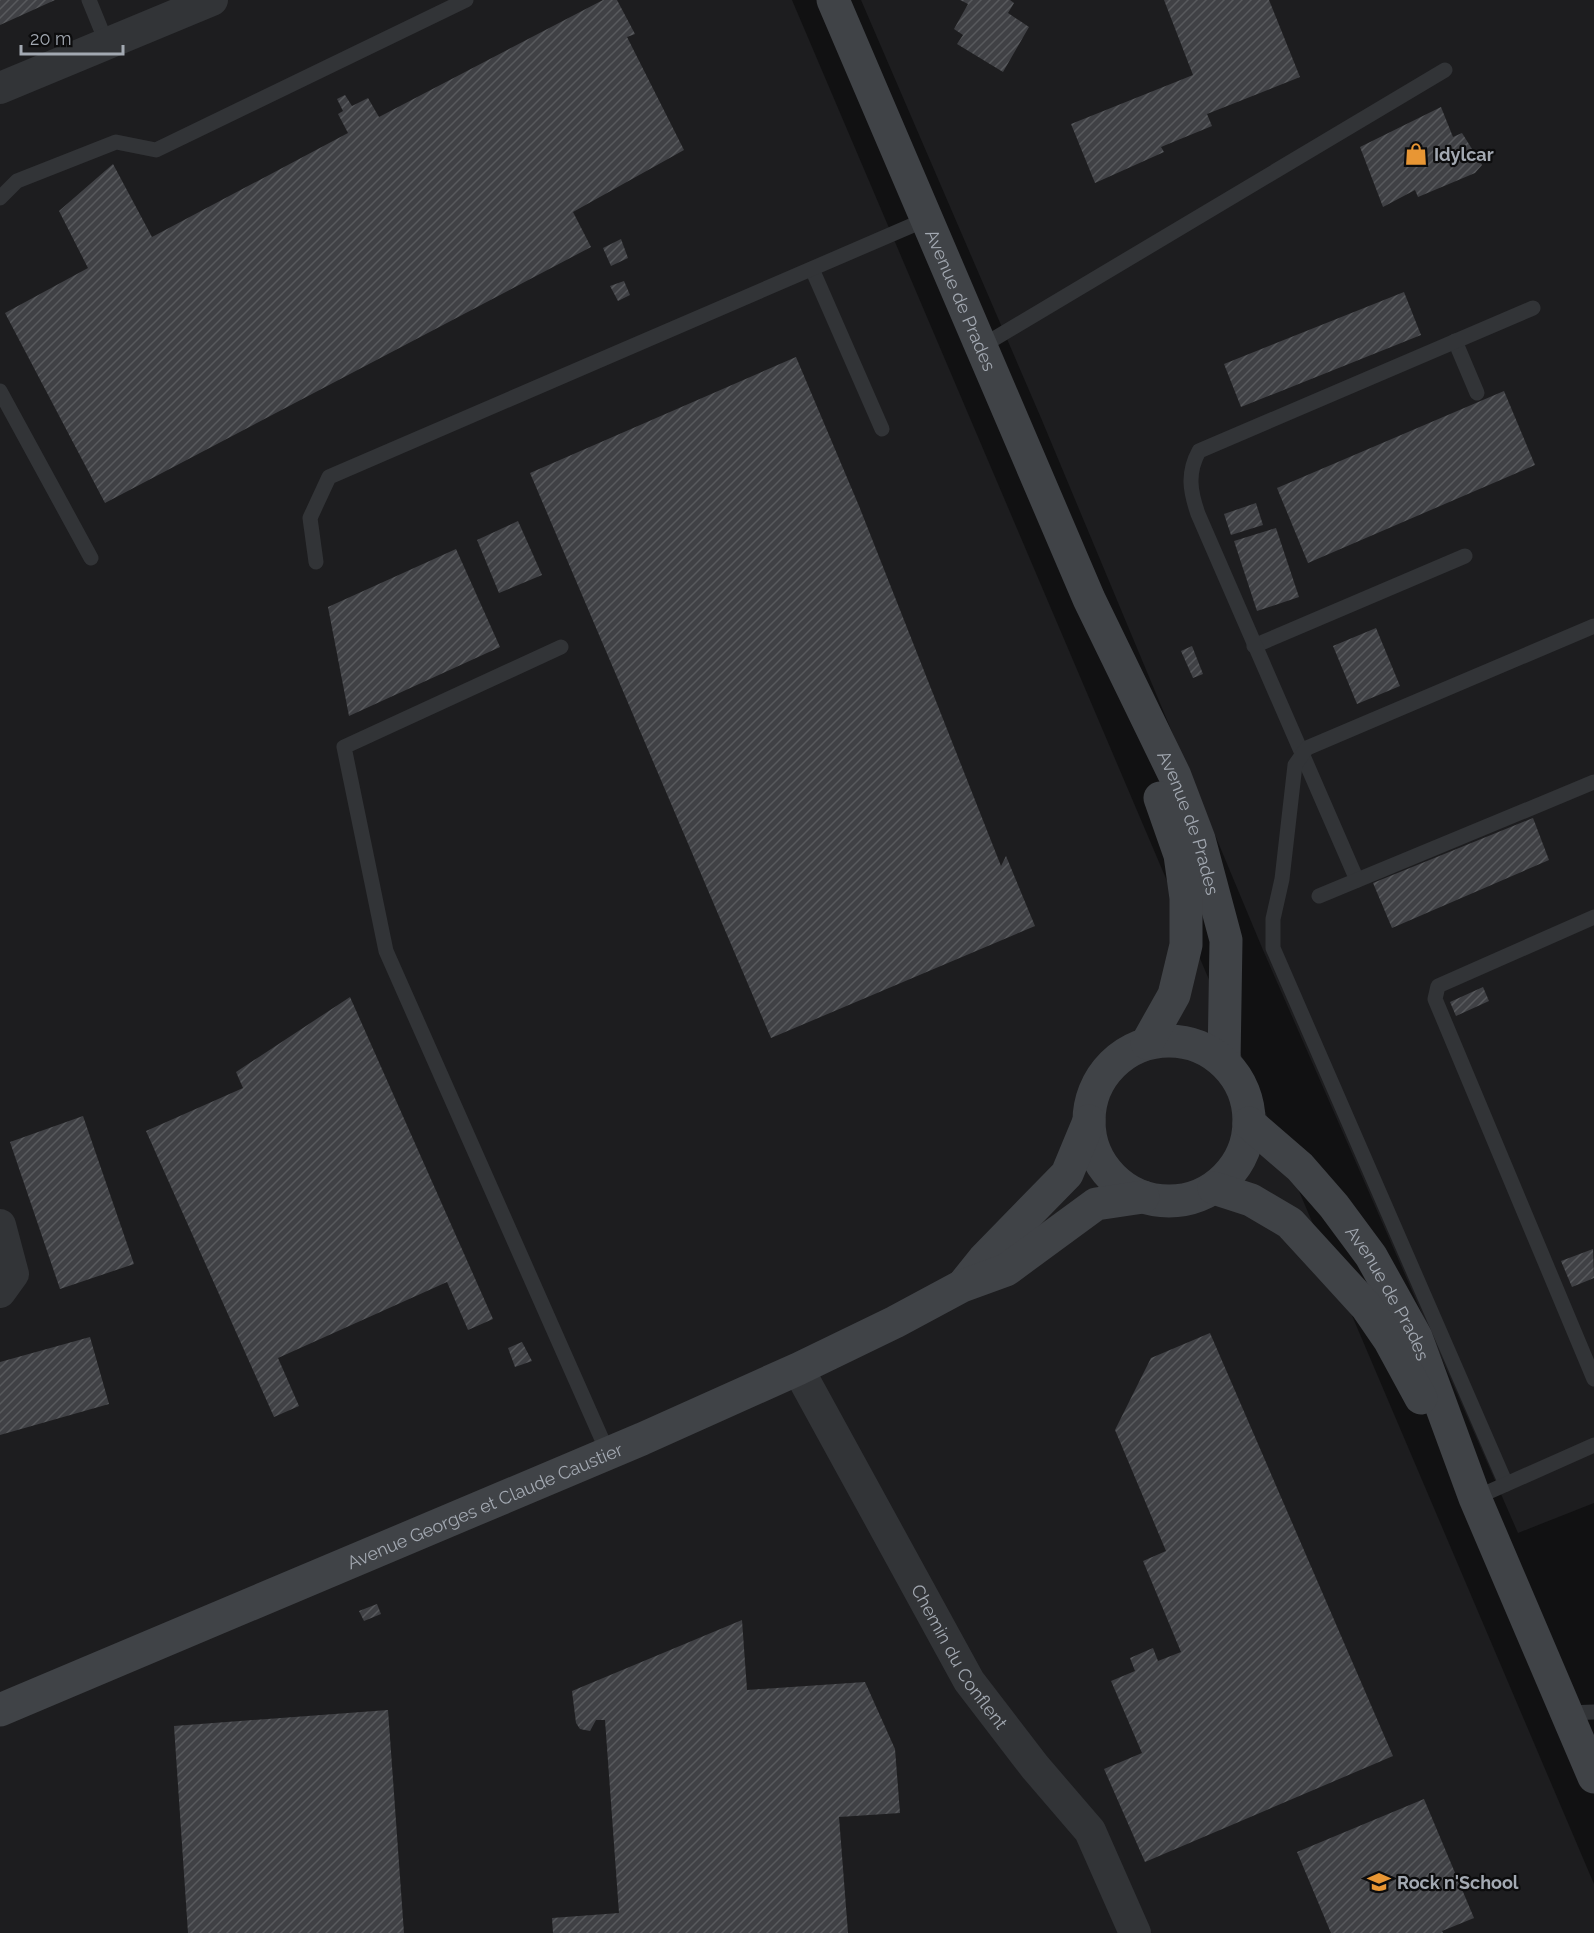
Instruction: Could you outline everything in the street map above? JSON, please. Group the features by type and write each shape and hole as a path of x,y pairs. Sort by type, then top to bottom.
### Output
{"main road":[{"name":"Avenue de Prades","path":"833,0 1089,599 1175,776 1199,839 1226,940 1224,1062"},
{"name":"Avenue de Prades","path":"1089,599 1180,855 1186,898 1186,945 1174,995 1147,1043"},
{"path":"1174,1040 1201,1046 1224,1062 1238,1079 1247,1100 1249,1123 1239,1160 1228,1175 1214,1188 1191,1198 1168,1201 1143,1197 1121,1186 1104,1168 1092,1146 1089,1121 1092,1095 1104,1072 1124,1054 1147,1043 1174,1040"},
{"name":"Avenue Georges et Claude Caustier","path":"962,1286 992,1251 1067,1174 1089,1121"},
{"name":"Avenue de Prades","path":"1249,1123 1300,1167 1334,1206 1371,1256 1416,1336 1476,1498"},
{"name":"Avenue de Prades","path":"1214,1188 1251,1200 1290,1223 1366,1306 1390,1341 1476,1498 1580,1712 1594,1778"},
{"name":"Avenue Georges et Claude Caustier","path":"0,1710 608,1453 798,1369 895,1322 962,1286 1006,1270 1096,1204 1143,1197"}],"street":[{"path":"0,88 212,0"},
{"path":"0,1225 13,1274 0,1292"},
{"name":"Chemin du Conflent","path":"798,1369 969,1681 1035,1767 1090,1831 1135,1933"}],"lane":[{"path":"89,0 107,44"},
{"path":"0,198 17,181 116,142 156,150 466,0"},
{"path":"982,346 1445,70"},
{"path":"316,562 310,518 329,477 927,219"},
{"path":"812,269 882,429"},
{"path":"1357,880 1311,769 1301,756 1254,646 1190,489 1192,463 1199,450 1533,308"},
{"path":"1455,341 1477,393"},
{"path":"0,391 91,558"},
{"path":"1254,646 1465,555"},
{"path":"1506,1484 1273,948 1273,919 1282,879 1295,765 1307,748 1594,626"},
{"path":"561,647 344,747 386,951 608,1453"},
{"path":"1319,896 1594,782"},
{"path":"1594,917 1438,986 1435,999 1594,1379"},
{"path":"1476,1498 1594,1445"}],"shaded area":[{"path":"0,0 792,0 1594,1884 1594,1933 0,1933"},
{"path":"861,0 1594,0 1594,1503 1518,1533 1263,950 1041,418"}],"building":[{"path":"0,0 55,0 0,25"},
{"path":"603,0 617,0 635,34 627,37 684,150 573,212 591,247 105,503 5,313 88,268 59,211 113,164 152,237 348,133 338,114 343,111 337,99 345,95 352,106 368,98 379,117"},
{"path":"960,0 1010,0 1014,3 1008,13 1029,27 1003,72 957,44 963,35 954,29 968,4"},
{"path":"1164,0 1269,0 1300,77 1207,114 1212,126 1161,147 1164,152 1095,183 1071,124 1193,75"},
{"path":"1441,107 1453,137 1462,133 1482,165 1475,173 1418,197 1415,190 1383,207 1360,147"},
{"path":"621,239 628,258 611,266 603,248"},
{"path":"624,281 630,295 618,301 610,286"},
{"path":"1404,292 1421,335 1241,407 1224,364"},
{"path":"796,357 859,506 1001,866 1006,856 1035,926 771,1038 530,473"},
{"path":"1504,391 1535,465 1308,563 1277,488"},
{"path":"1256,503 1263,525 1231,535 1224,514"},
{"path":"518,521 542,575 499,593 477,540"},
{"path":"1276,528 1299,597 1257,611 1234,541"},
{"path":"456,549 500,647 349,716 328,607"},
{"path":"1376,628 1400,686 1357,704 1333,646"},
{"path":"1192,646 1203,674 1193,678 1181,651"},
{"path":"1533,818 1549,860 1392,928 1373,883"},
{"path":"1483,987 1489,1001 1456,1016 1450,1002"},
{"path":"350,997 493,1319 468,1330 447,1282 278,1358 299,1406 274,1417 146,1131 243,1088 236,1072"},
{"path":"83,1116 134,1264 60,1289 10,1142"},
{"path":"1593,1249 1594,1278 1572,1287 1561,1261"},
{"path":"1210,1333 1393,1756 1145,1862 1104,1769 1142,1753 1111,1681 1135,1671 1130,1658 1153,1648 1158,1661 1181,1652 1143,1561 1166,1551 1115,1430 1151,1358"},
{"path":"90,1337 109,1404 0,1435 0,1362"},
{"path":"522,1342 532,1361 515,1367 508,1348"},
{"path":"377,1604 381,1614 364,1621 359,1611"},
{"path":"742,1620 747,1690 865,1682 895,1749 900,1813 839,1817 848,1933 553,1933 552,1918 619,1913 605,1720 596,1720 590,1731 580,1729 576,1723 572,1691"},
{"path":"388,1710 404,1933 188,1933 174,1726"},
{"name":"Rock n'School","path":"1424,1799 1474,1918 1442,1931 1443,1933 1331,1933 1297,1852"}],"place":[{"name":"Idylcar","path":"1416,154"},
{"name":"Rock n'School","path":"1379,1882"}]}
